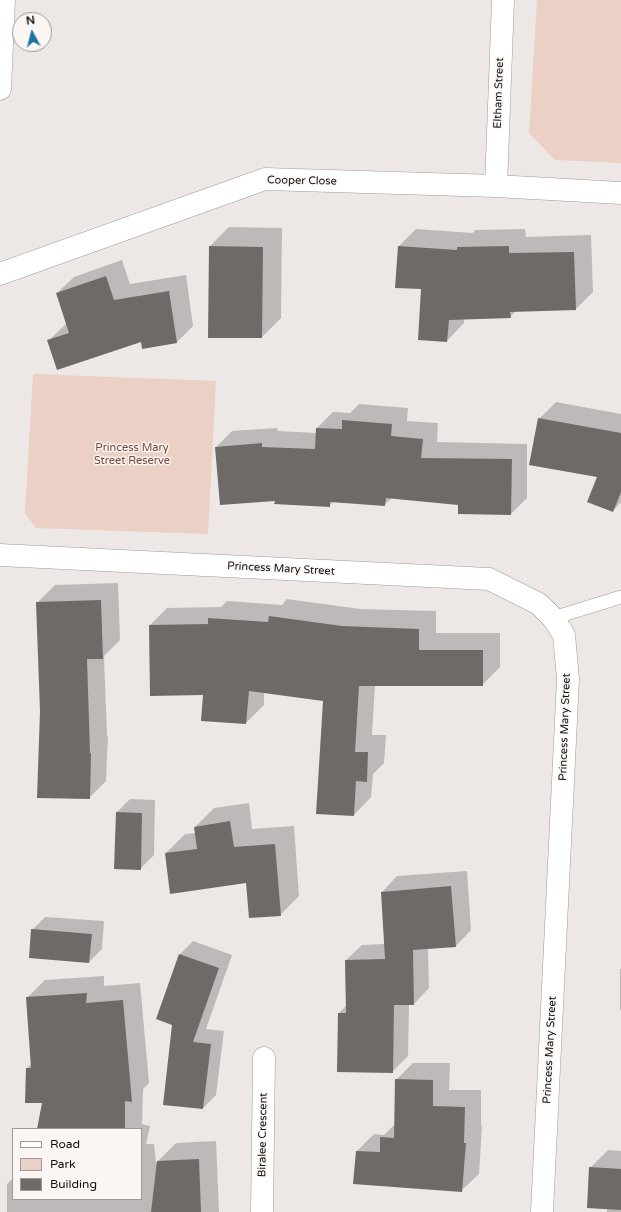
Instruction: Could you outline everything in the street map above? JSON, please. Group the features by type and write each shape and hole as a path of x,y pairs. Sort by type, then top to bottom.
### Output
{"street":[{"path":"0,89 4,0"},
{"name":"Eltham Street","path":"496,186 503,0"},
{"name":"Cooper Close","path":"0,274 265,179 496,186 621,193"},
{"name":"Princess Mary Street","path":"0,555 489,579 539,604 553,618 564,635 568,679 542,1212"},
{"name":"Biralee Crescent","path":"262,1212 264,1058"}],"lane":[{"path":"553,618 621,597"}],"green space":[{"path":"537,0 621,0 621,163 555,160 529,133"},
{"name":"Princess Mary Street Reserve","path":"33,374 216,381 208,534 36,528 25,513"}],"building":[{"path":"209,246 263,247 262,338 208,338"},
{"path":"398,246 457,250 457,247 509,246 509,253 574,252 576,310 510,312 511,318 449,320 447,342 418,340 421,289 395,288"},
{"path":"106,276 114,300 169,291 177,343 142,349 141,342 57,370 47,340 69,333 56,293"},
{"path":"538,418 621,433 621,492 613,512 587,502 597,477 529,465"},
{"path":"342,420 392,424 391,436 423,439 421,458 512,459 511,515 458,514 458,505 386,498 385,506 330,502 330,507 274,504 275,501 220,505 215,447 262,443 262,447 315,449 316,428 342,429"},
{"path":"101,600 103,659 87,659 91,753 90,799 37,798 40,711 36,602"},
{"path":"269,616 342,626 419,629 419,650 483,650 483,686 359,686 355,752 368,752 367,782 356,781 354,816 316,814 323,701 249,691 246,724 201,721 203,695 150,696 149,625 208,624 208,618 268,622"},
{"path":"116,812 142,813 141,870 114,869"},
{"path":"230,821 234,847 275,844 281,916 249,918 246,883 170,894 165,853 197,849 194,827"},
{"path":"451,886 456,947 413,950 414,1005 394,1005 393,1073 337,1072 338,1013 346,1013 345,960 385,959 381,892"},
{"path":"31,929 92,934 89,963 29,958"},
{"path":"179,954 219,968 193,1042 211,1044 203,1109 163,1105 172,1025 156,1019"},
{"path":"87,993 86,1003 123,1000 132,1102 125,1101 125,1128 37,1128 42,1103 25,1103 26,1068 31,1068 26,997"},
{"path":"395,1079 433,1080 433,1106 465,1107 464,1143 466,1143 462,1192 353,1184 356,1151 380,1152 380,1137 394,1138"},
{"path":"199,1159 201,1212 151,1212 157,1161"},
{"path":"589,1167 621,1169 621,1210 587,1208"}]}
